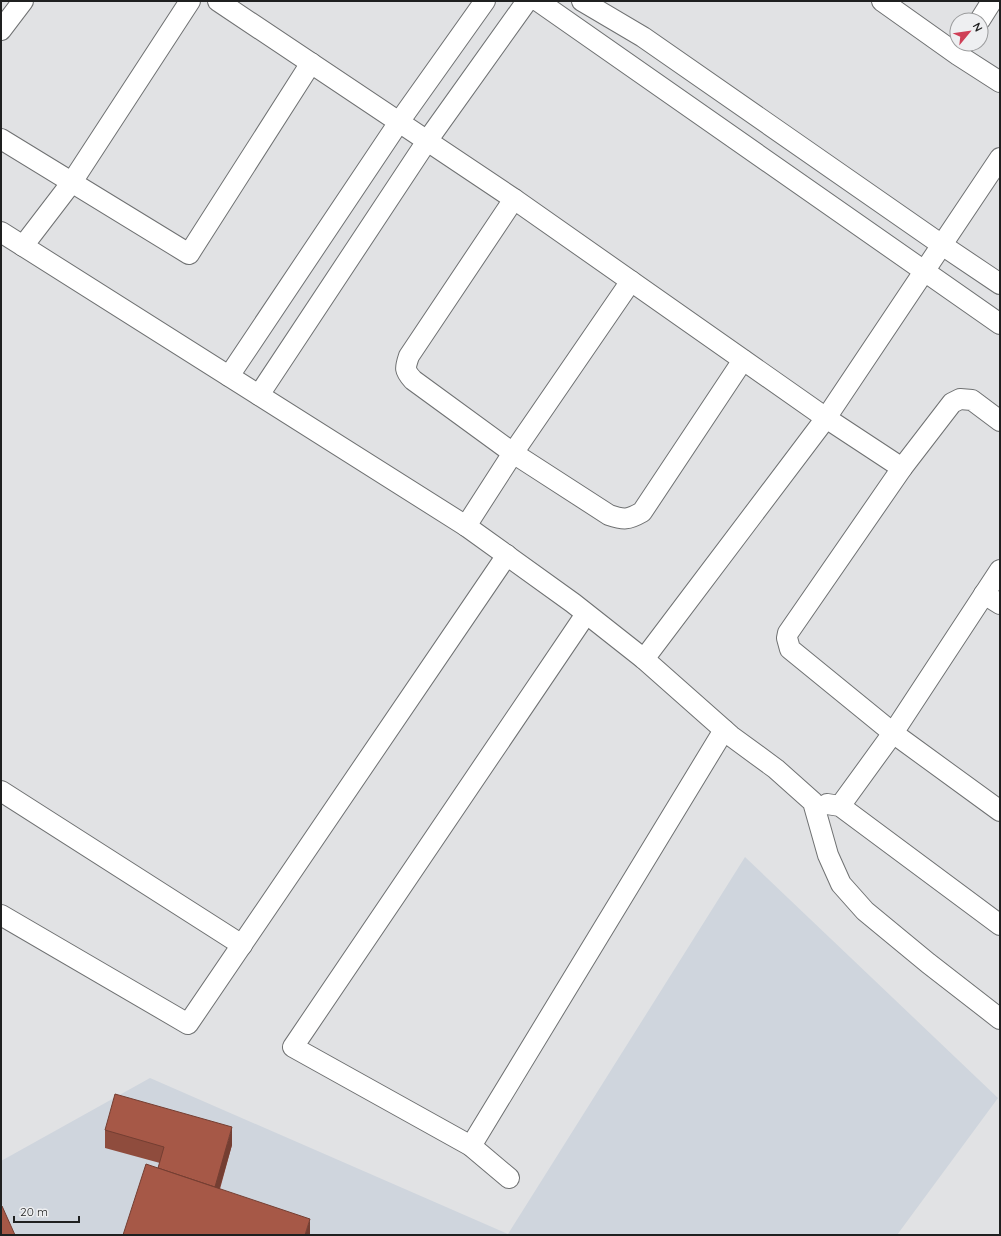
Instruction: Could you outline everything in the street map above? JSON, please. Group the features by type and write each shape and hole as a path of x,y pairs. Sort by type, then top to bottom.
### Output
{"street":[{"path":"1,30 23,1"},
{"path":"23,246 72,182 190,1"},
{"path":"218,1 514,199 826,418 902,468"},
{"path":"229,376 399,122 485,1"},
{"path":"259,395 427,141 527,1"},
{"path":"538,1 1000,324"},
{"path":"582,1 643,37 1000,284"},
{"path":"882,1 949,42"},
{"path":"985,12 992,1"},
{"path":"965,52 1000,82"},
{"path":"1,139 189,254 311,63"},
{"path":"644,659 826,418 1000,158"},
{"path":"514,199 409,356 405,366 407,372 413,380 513,453 609,515 622,519 632,518 642,512 743,360"},
{"path":"1,232 466,526 586,614 644,659 731,736 776,769 813,802 828,855 841,884 865,912 1000,1019"},
{"path":"466,526 513,453 631,281"},
{"path":"1000,421 972,400 960,399 952,403 902,468 788,633 787,638 790,649 893,733 1000,811"},
{"path":"1,915 188,1024 507,555"},
{"path":"840,806 992,599 1000,570"},
{"path":"509,1178 471,1146 293,1047 586,614"},
{"path":"471,1146 724,730"},
{"path":"1,791 242,945"},
{"path":"813,802 840,806 1000,925"}],"shaded area":[{"path":"745,857 998,1098 897,1235 1,1235 1,1161 150,1078 508,1234"}],"building":[{"path":"115,1094 232,1127 215,1187 158,1168 164,1147 105,1130"},
{"path":"146,1164 310,1219 305,1235 123,1235"},
{"path":"2,1206 15,1235 1,1235"}]}
